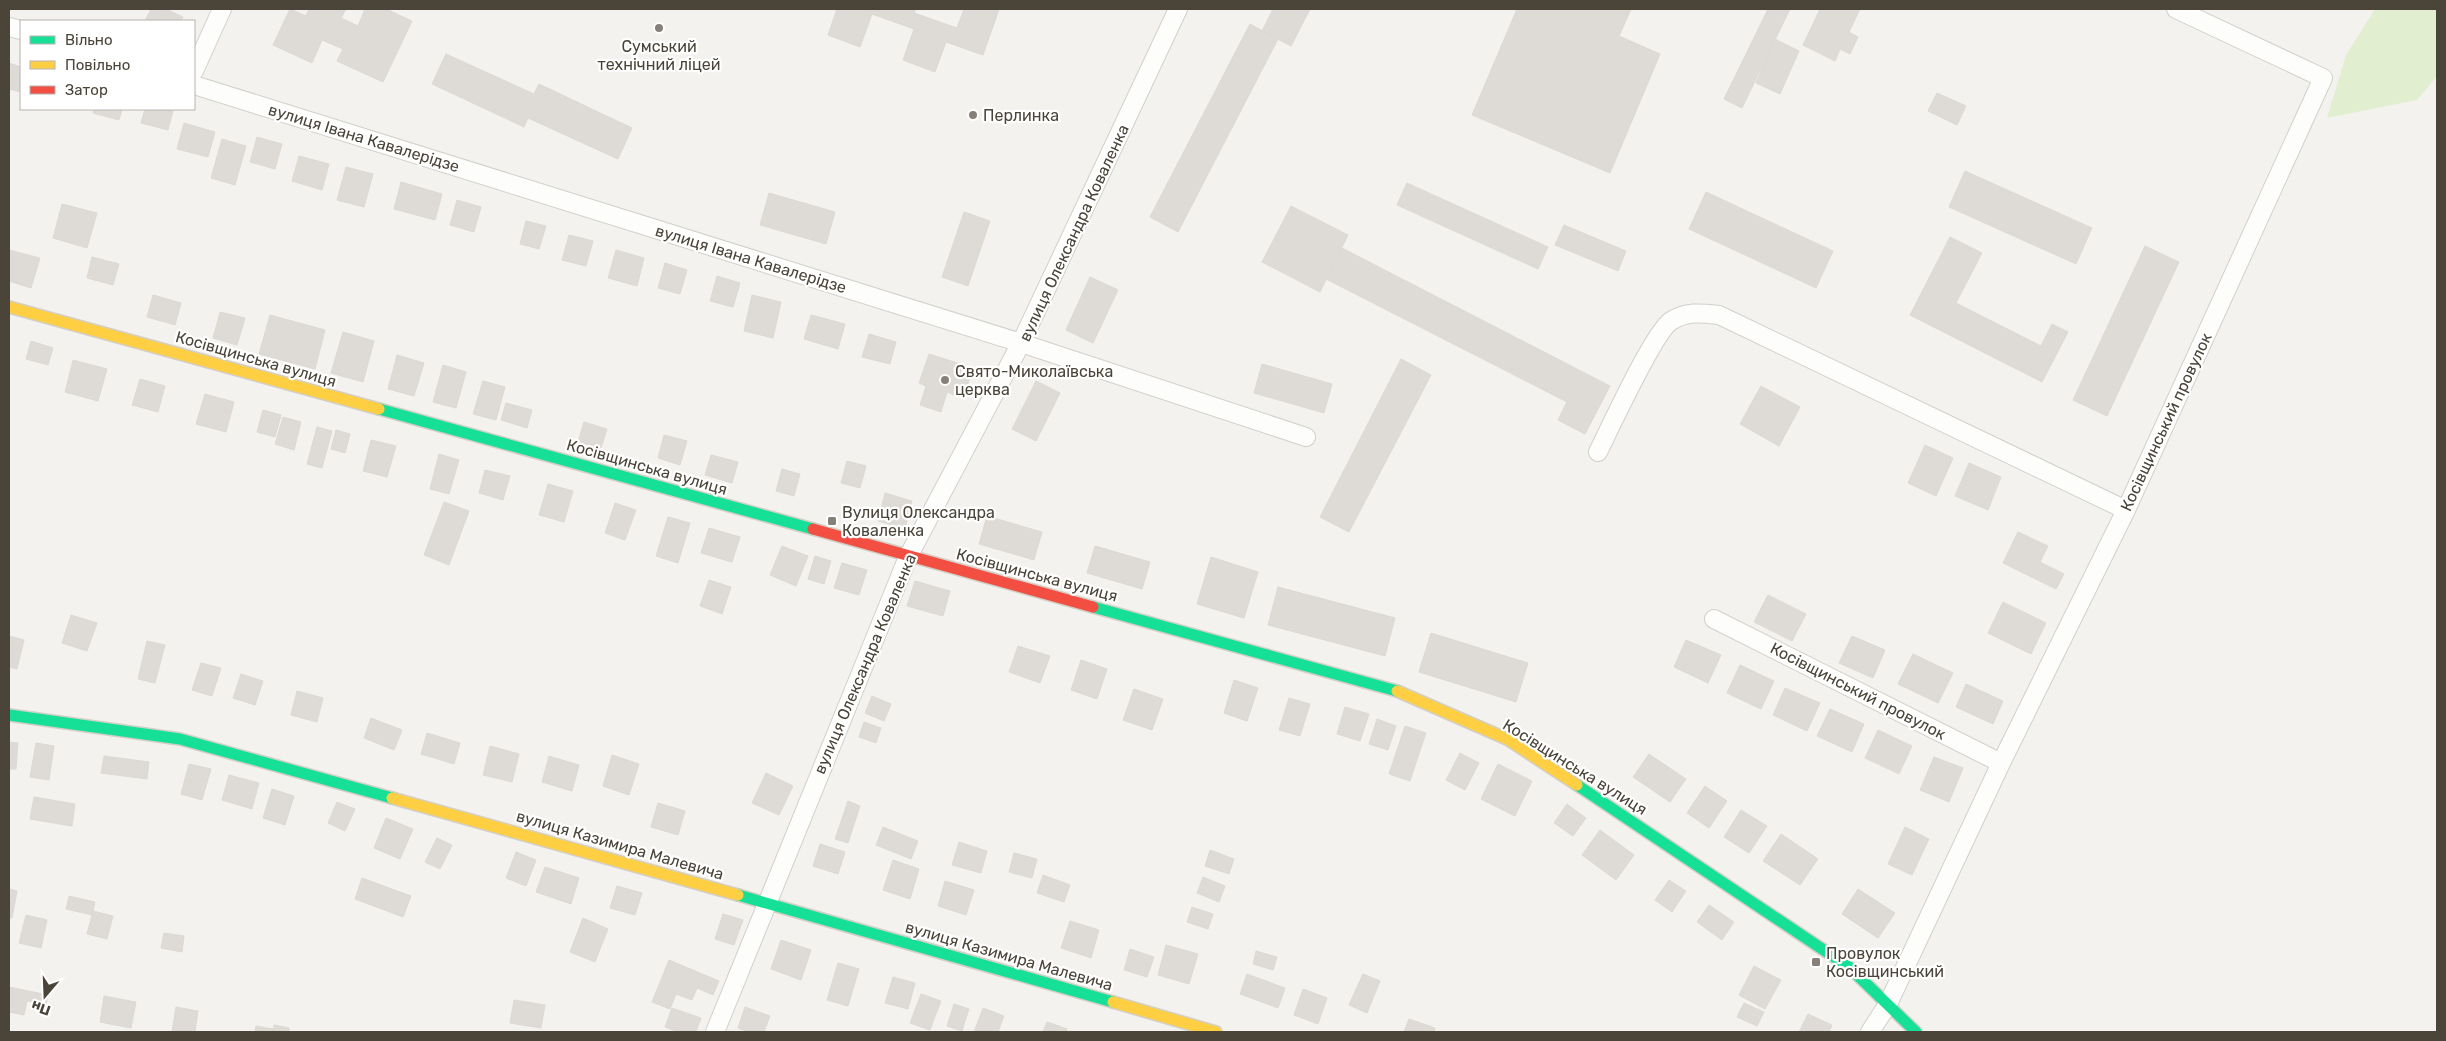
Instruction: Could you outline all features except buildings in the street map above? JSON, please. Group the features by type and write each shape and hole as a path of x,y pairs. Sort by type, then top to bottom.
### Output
{"street":[{"path":"195,69 222,9"},
{"name":"вулиця Олександра Коваленка","path":"715,1032 908,556 1022,343 1178,9"},
{"name":"Косівщинський провулок","path":"1870,1032 1888,1004 2001,763 2126,510 2324,78 2176,9"},
{"name":"вулиця Івана Кавалерідзе","path":"195,85 1022,343 1306,437"},
{"name":"Косівщинська вулиця","path":"9,307 1398,692 1508,739 1849,967 1916,1032"},
{"path":"1598,452 1655,341 1670,322 1690,312 1719,315 2126,510"},
{"name":"Косівщинський провулок","path":"1714,619 2001,763"},
{"name":"вулиця Казимира Малевича","path":"9,715 180,739 767,903 1190,1028 1216,1032"}],"green space":[{"path":"2375,9 2437,9 2437,76 2417,100 2327,118 2346,55"}],"traffic: fast":[{"path":"379,409 813,529"},
{"path":"1093,607 1397,691"},
{"path":"9,715 180,739 392,798"},
{"path":"1577,785 1849,967 1916,1032"},
{"path":"738,895 1113,1002"}],"traffic: slow":[{"path":"9,307 379,409"},
{"path":"1397,691 1507,739 1577,785"},
{"path":"392,798 738,895"},
{"path":"1113,1002 1216,1032"}],"traffic: jam":[{"path":"813,529 1093,607"}],"place":[{"name":"Сумський технічний ліцей","path":"659,28"},
{"name":"Перлинка","path":"973,115"},
{"name":"Свято-Миколаївська церква","path":"945,380"},
{"name":"Вулиця Олександра Коваленка","path":"832,521"},
{"name":"Провулок Косівщинський","path":"1816,962"}]}
